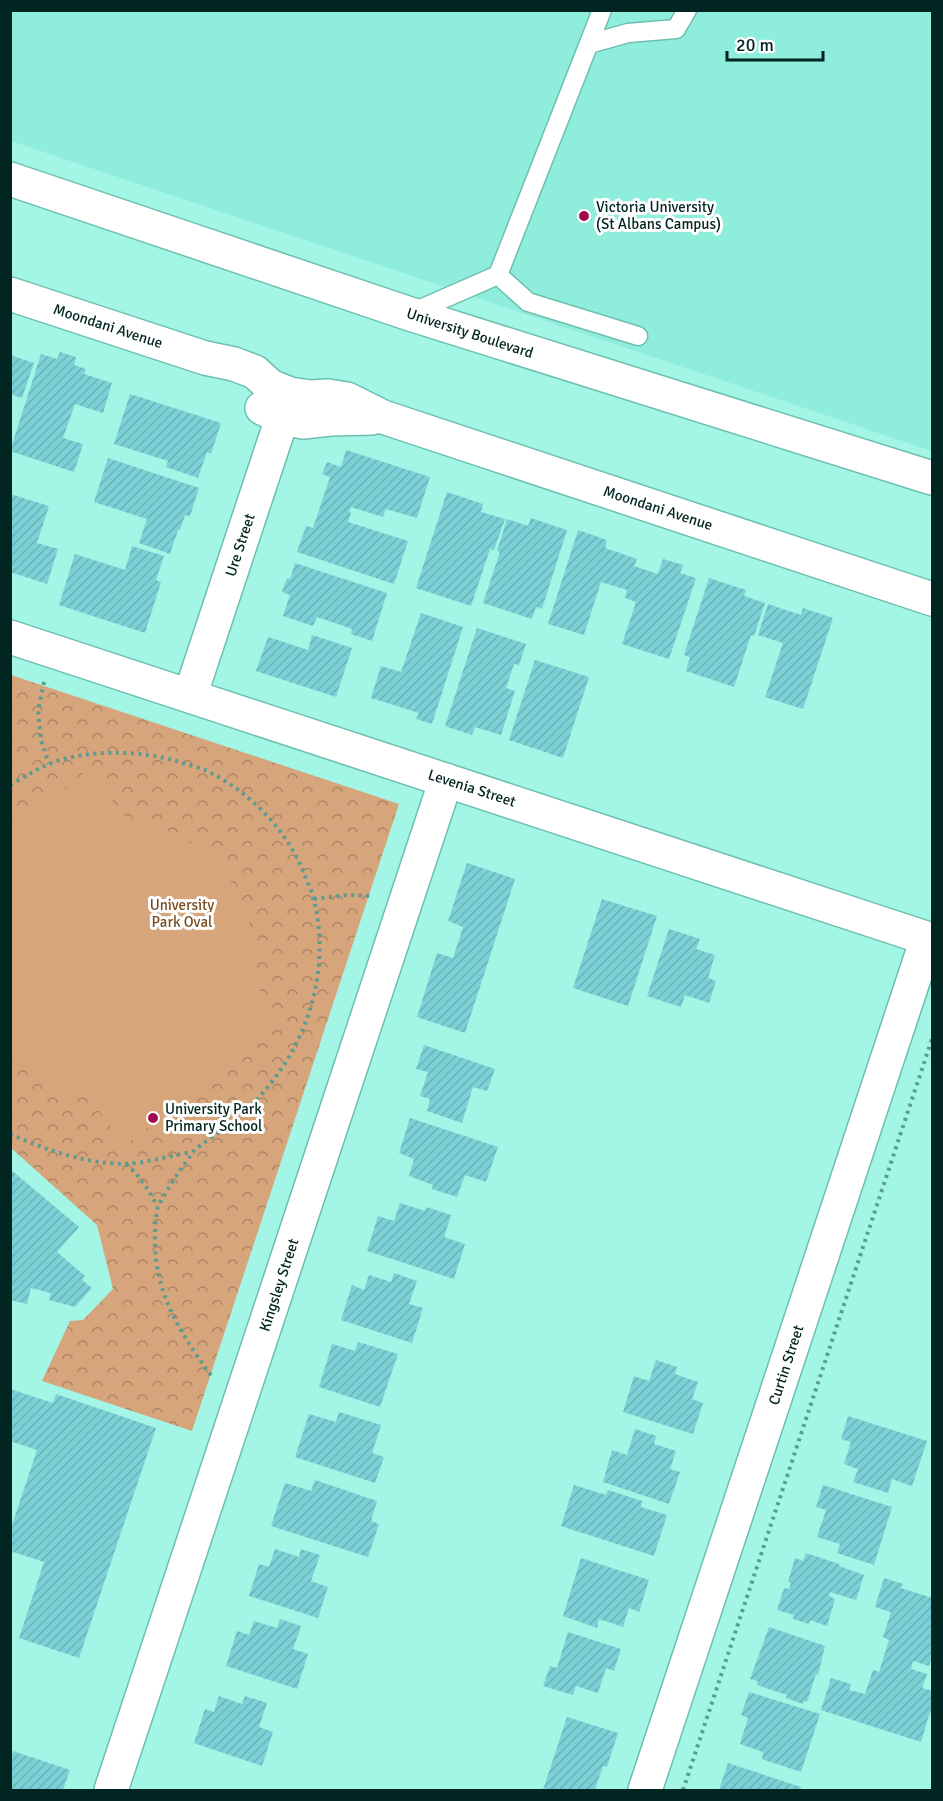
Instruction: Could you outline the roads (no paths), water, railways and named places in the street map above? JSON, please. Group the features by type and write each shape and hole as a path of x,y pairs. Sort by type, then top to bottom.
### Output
{"street":[{"name":"University Boulevard","path":"10,179 410,314 933,478"},
{"name":"Moondani Avenue","path":"10,294 205,358 234,364 255,372 286,406 310,397 328,396 347,399 383,417 933,599"},
{"name":"Ure Street","path":"190,696 286,406"},
{"name":"Levenia Street","path":"10,637 930,940"},
{"name":"Kingsley Street","path":"111,1791 446,780"},
{"name":"Curtin Street","path":"645,1791 930,940"}],"lane":[{"path":"410,314 498,275 602,10"},
{"path":"589,44 628,33 676,29 687,10"},
{"path":"498,275 528,302 638,336"}],"place":[{"name":"Victoria University (St Albans Campus)","path":"584,216"},
{"name":"University Park Primary School","path":"153,1118"}],"park label":[{"name":"University Park Oval","path":"182,914"}]}
